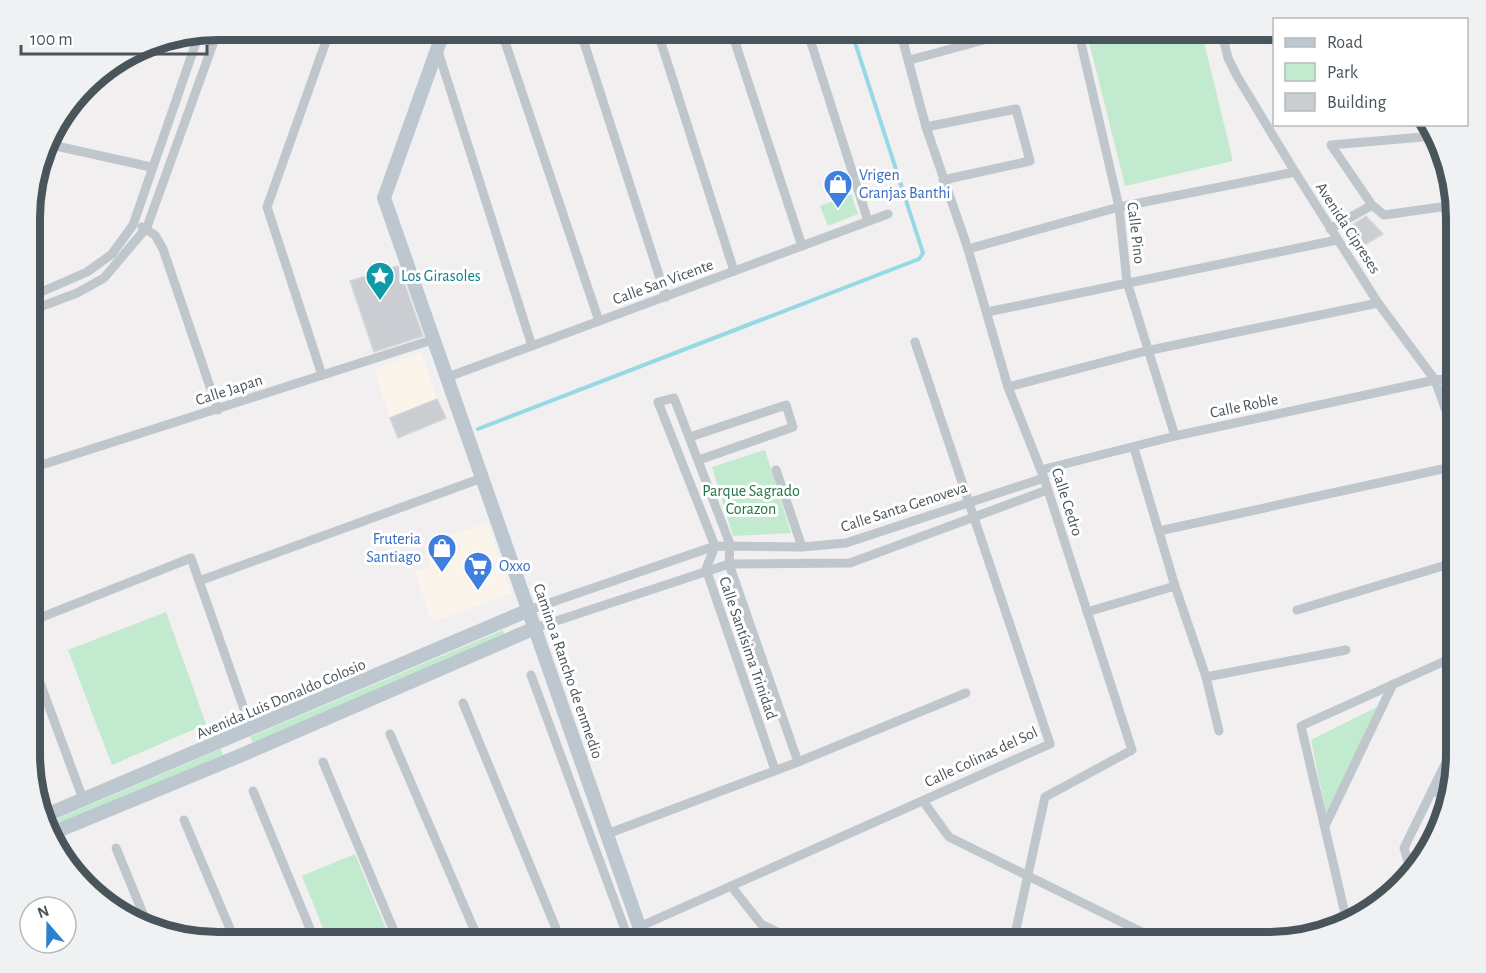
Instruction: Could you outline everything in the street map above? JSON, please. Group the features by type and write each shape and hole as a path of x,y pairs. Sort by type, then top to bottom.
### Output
{"street":[{"path":"810,40 868,221"},
{"name":"Calle Cedro","path":"903,40 926,127 968,249 1008,387 1043,474 1132,750 1053,791 1045,798 1028,877"},
{"path":"910,60 982,40"},
{"name":"Calle Pino","path":"1080,40 1119,207 1127,282 1146,351 1175,436"},
{"name":"Avenida Cipreses","path":"1224,40 1228,58 1237,76 1378,303 1435,380 1445,408"},
{"path":"40,307 77,293 104,278 147,227 215,41"},
{"path":"322,375 267,207 326,41"},
{"name":"Camino a Rancho de enmedio","path":"440,41 384,198 641,932"},
{"path":"505,41 599,321"},
{"path":"583,41 666,297"},
{"path":"660,41 734,271"},
{"path":"734,41 802,246"},
{"path":"40,293 87,272 112,254 133,225 151,167 196,42"},
{"path":"437,48 532,346"},
{"path":"926,127 1016,109 1030,160 943,180"},
{"path":"1425,137 1331,145 1372,205 1384,215 1445,206"},
{"path":"56,146 151,167"},
{"path":"968,249 1119,207 1295,172"},
{"path":"1330,229 1372,205"},
{"name":"Calle San Vicente","path":"448,377 888,214"},
{"path":"133,225 147,227 162,249 218,410"},
{"path":"987,312 1337,240"},
{"path":"1008,387 1146,351 1378,303"},
{"name":"Calle Japan","path":"40,466 435,339"},
{"name":"Calle Colinas del Sol","path":"639,927 1050,744 915,342"},
{"name":"Calle Roble","path":"1043,474 1175,436 1445,379"},
{"name":"Calle Santísima Trinidad","path":"774,770 706,569 715,546 658,402 672,398 675,400 699,460 730,544 729,564 798,762"},
{"path":"690,437 786,405 793,427 699,460"},
{"path":"1134,448 1175,586 1206,676 1219,731"},
{"path":"1159,531 1445,468"},
{"path":"776,470 802,547"},
{"name":"Calle Santa Genoveva","path":"529,610 715,546 730,544 802,547 846,543 969,502 1043,474"},
{"path":"199,582 482,477"},
{"name":"Calle Santa Genoveva","path":"535,628 706,569 729,564 850,563 1047,490"},
{"path":"40,618 191,558 251,729"},
{"path":"1297,610 1445,565"},
{"path":"1087,612 1175,586"},
{"name":"Avenida Luis Donaldo Colosio","path":"51,813 237,736 529,610"},
{"path":"58,831 244,754 535,628"},
{"path":"1206,676 1346,650"},
{"path":"1345,914 1301,726 1445,661"},
{"path":"531,675 626,932"},
{"path":"40,683 83,799"},
{"path":"1325,826 1394,684"},
{"path":"607,834 798,762 966,693"},
{"path":"463,703 557,932"},
{"path":"390,734 475,932"},
{"path":"237,736 244,754"},
{"path":"323,762 394,932"},
{"path":"1408,862 1404,848 1445,764"},
{"path":"252,791 311,932"},
{"path":"1431,792 1441,793"},
{"path":"923,801 949,837 1141,932"},
{"path":"184,820 231,932"},
{"path":"116,848 144,916"},
{"path":"1016,932 1028,877"},
{"path":"731,886 761,924 777,932"}],"shaded area":[{"path":"421,352 437,399 390,418 374,369"},
{"path":"487,523 512,593 432,622 415,572 431,566 424,545"}],"green space":[{"path":"1089,40 1203,40 1233,161 1125,186"},
{"path":"851,194 858,214 828,226 820,206"},
{"name":"Parque Sagrado Corazon","path":"765,450 791,533 733,536 712,467"},
{"path":"166,612 206,724 112,765 68,650"},
{"path":"503,630 505,636 253,743 250,737"},
{"path":"1377,707 1326,814 1311,740"},
{"path":"221,749 223,755 56,825 54,820"},
{"path":"355,854 387,932 325,932 302,876"}],"building":[{"path":"1366,216 1383,234 1356,250 1346,229"},
{"path":"398,266 423,336 374,352 350,281"},
{"path":"437,399 446,418 398,438 390,418"}],"waterway":[{"path":"478,429 919,259 923,253 854,40"}],"place":[{"name":"Vrigen Granjas Banthi","path":"838,210"},
{"name":"Los Girasoles","path":"380,302"},
{"name":"Fruteria Santiago","path":"442,574"},
{"name":"Oxxo","path":"478,592"}]}
